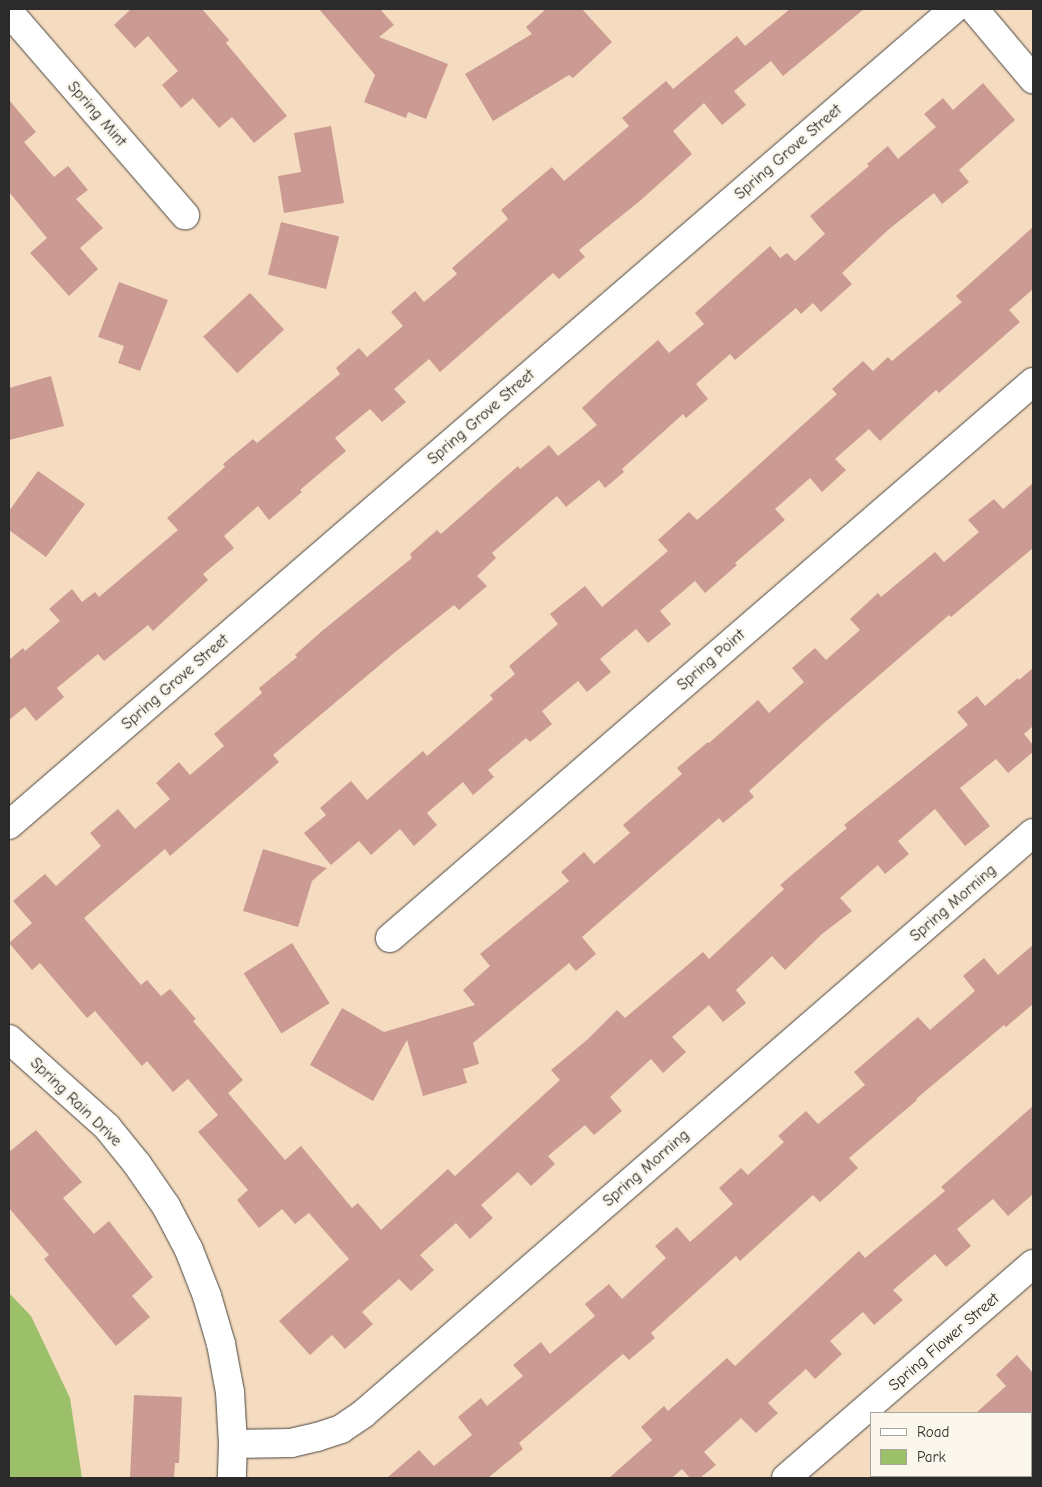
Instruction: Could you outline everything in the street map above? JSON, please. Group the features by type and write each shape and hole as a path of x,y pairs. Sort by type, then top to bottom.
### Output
{"street":[{"name":"Spring Grove Street","path":"9,825 954,9"},
{"path":"974,9 1033,79"},
{"name":"Spring Mint","path":"9,12 185,215"},
{"name":"Spring Point","path":"390,938 1033,382"},
{"name":"Spring Morning","path":"233,1444 291,1443 317,1437 341,1428 363,1414 1033,833"},
{"name":"Spring Rain Drive","path":"9,1039 107,1127 137,1164 166,1206 189,1250 207,1296 221,1344 230,1392 233,1444 232,1478"},
{"name":"Spring Flower Street","path":"786,1478 1033,1264"}],"green space":[{"path":"9,1293 31,1316 70,1398 82,1478 9,1478"}],"building":[{"path":"131,9 202,9 229,40 226,43 287,116 254,143 232,117 219,128 193,98 181,108 162,85 178,71 148,36 135,48 114,25"},
{"path":"319,9 380,9 394,25 379,37 448,64 426,119 408,112 406,118 364,102 375,75"},
{"path":"546,9 582,9 612,42 573,78 569,75 493,121 465,74 532,34 526,27"},
{"path":"790,9 864,9 783,76 771,61 734,91 746,105 722,125 704,103 673,131 692,154 641,200 579,250 585,257 559,279 553,273 440,372 429,359 394,389 406,402 382,422 370,409 335,438 346,451 300,490 302,492 269,520 258,506 224,536 234,548 203,574 208,580 153,631 148,625 104,661 98,654 57,688 64,697 36,721 25,707 9,720 9,660 23,648 25,651 60,621 49,609 72,589 82,602 95,592 99,597 178,530 167,518 225,467 223,464 253,439 257,443 340,374 336,368 359,348 367,357 403,326 391,312 415,291 424,302 457,274 452,268 508,219 501,210 552,167 564,181 629,126 622,118 666,81 673,89 737,36 745,46"},
{"path":"983,83 1015,120 959,170 969,182 942,204 934,193 888,230 842,273 852,284 821,312 813,303 801,314 796,308 735,360 730,354 696,384 708,399 686,418 683,414 622,469 624,472 605,488 599,480 566,507 557,496 492,553 496,558 477,576 487,586 459,610 454,605 394,653 273,755 279,762 170,856 165,849 84,918 141,985 147,980 161,996 170,989 196,1019 193,1021 243,1080 228,1093 285,1160 301,1146 352,1208 358,1203 381,1230 448,1169 455,1176 560,1080 551,1070 588,1039 617,1010 625,1018 703,952 709,959 784,889 780,885 847,828 844,825 968,725 957,712 977,696 985,706 1033,668 1033,726 1024,734 1033,745 1033,752 1008,773 996,759 960,788 990,826 965,846 935,809 898,841 909,854 885,874 878,865 840,898 852,911 822,934 785,970 772,956 736,990 746,1003 723,1022 709,1005 672,1037 686,1052 663,1073 651,1059 610,1097 622,1111 594,1135 585,1125 548,1156 555,1164 531,1186 518,1172 481,1205 493,1218 470,1239 456,1223 420,1255 434,1270 411,1291 399,1279 362,1312 373,1324 345,1349 332,1335 310,1355 279,1321 349,1259 309,1213 295,1224 282,1209 259,1228 237,1200 248,1190 198,1132 218,1115 188,1079 173,1092 147,1061 142,1066 95,1011 87,1018 40,963 32,970 9,943 32,923 13,901 45,874 56,886 101,846 90,833 118,809 135,829 170,799 156,783 179,762 190,775 224,746 214,734 262,693 259,688 297,657 295,655 322,631 412,558 410,554 437,530 441,534 518,466 520,469 549,445 558,456 597,425 582,408 658,340 669,353 704,324 695,313 770,246 780,258 787,253 795,261 825,234 810,216 869,166 867,164 888,146 898,159 936,127 924,114 943,98 953,110"},
{"path":"9,100 36,132 24,142 54,177 68,166 88,190 76,199 103,228 80,248 98,269 69,296 30,253 47,238 9,192"},
{"path":"331,126 344,203 284,213 278,176 301,172 294,133"},
{"path":"281,222 339,237 326,289 268,274"},
{"path":"1033,227 1033,289 1009,310 1020,322 939,393 936,390 880,441 869,429 835,459 846,470 822,492 810,478 775,509 785,520 735,563 737,565 705,593 695,581 660,611 671,624 648,643 636,629 600,659 611,672 587,692 578,681 542,711 552,724 530,742 526,738 488,770 494,777 473,795 463,782 427,813 437,825 414,846 400,829 371,855 359,841 331,865 304,833 326,815 320,808 351,781 367,800 423,751 427,756 493,699 490,695 515,674 509,666 558,624 550,614 585,586 602,607 668,551 658,540 689,512 697,520 712,507 837,394 832,389 863,361 873,371 888,357 892,361 962,302 956,296"},
{"path":"119,282 168,300 140,371 118,363 124,346 98,337"},
{"path":"250,293 284,330 237,373 203,337"},
{"path":"51,376 64,426 9,440 9,388"},
{"path":"38,471 85,504 46,557 9,530 9,511"},
{"path":"1033,483 1033,548 951,617 949,615 824,723 749,791 754,797 723,823 719,818 582,937 596,954 576,971 569,963 473,1043 479,1064 463,1069 467,1083 423,1096 407,1040 373,1101 310,1065 342,1008 384,1032 475,1005 463,990 490,966 480,954 569,881 561,872 584,852 594,864 630,833 623,825 682,774 677,768 758,700 769,713 804,682 792,668 815,648 826,660 860,630 850,619 878,593 881,597 935,552 944,562 979,532 968,520 994,499 1003,509"},
{"path":"263,849 327,868 312,881 298,927 243,911"},
{"path":"292,943 330,1003 281,1033 244,973"},
{"path":"1033,945 1033,1004 1006,1027 1004,1025 849,1158 858,1168 820,1202 813,1195 740,1261 736,1256 651,1333 655,1338 629,1360 623,1354 519,1443 523,1449 488,1478 387,1478 419,1450 434,1466 472,1435 458,1417 481,1398 487,1406 523,1376 513,1365 541,1342 550,1354 595,1316 585,1304 609,1284 622,1299 666,1258 655,1246 677,1227 690,1242 733,1204 719,1188 741,1168 748,1175 784,1142 778,1136 806,1111 818,1124 865,1085 854,1072 918,1017 930,1030 975,991 963,976 984,958 998,975"},
{"path":"1033,1106 1033,1194 1008,1216 993,1199 957,1229 971,1246 946,1267 935,1254 893,1290 903,1300 874,1325 863,1312 830,1341 842,1354 815,1379 806,1369 768,1403 778,1413 756,1433 741,1418 704,1452 716,1465 700,1478 690,1478 682,1469 672,1478 609,1478 652,1440 641,1427 664,1406 668,1411 727,1358 735,1366 859,1251 865,1258 945,1191 941,1187"},
{"path":"36,1130 82,1182 63,1198 94,1234 109,1221 153,1277 132,1296 150,1317 116,1346 44,1259 49,1255 9,1208 9,1152"},
{"path":"1017,1355 1033,1373 1033,1413 977,1412 1006,1386 996,1375"},
{"path":"134,1395 182,1397 179,1463 175,1463 174,1478 130,1478"}]}
